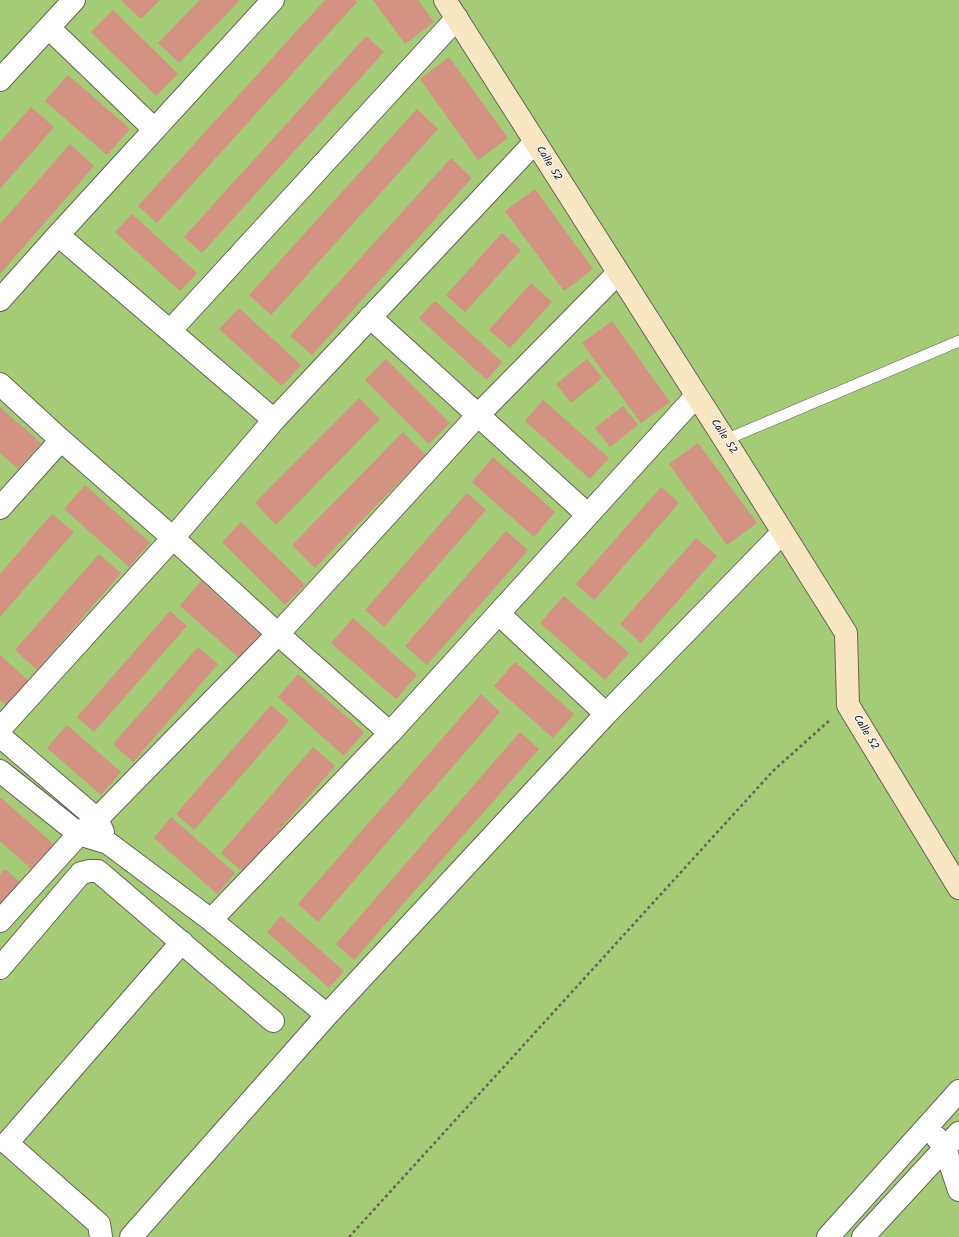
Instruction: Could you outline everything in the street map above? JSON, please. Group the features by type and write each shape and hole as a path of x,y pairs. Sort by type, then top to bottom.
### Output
{"street":[{"path":"0,80 74,0"},
{"path":"0,300 273,0"},
{"name":"Calle 52","path":"445,0 846,633 848,704 959,888"},
{"path":"170,331 456,18"},
{"path":"49,28 154,129"},
{"path":"0,729 173,538 274,420 535,142"},
{"path":"58,235 274,420"},
{"path":"0,921 79,834 97,819 278,634 478,415 618,274"},
{"path":"370,317 588,515"},
{"path":"0,384 390,733"},
{"path":"211,920 390,733 696,396"},
{"path":"0,508 61,440"},
{"path":"132,1237 327,1015 606,714 782,533"},
{"path":"499,614 606,714"},
{"path":"0,736 97,819 108,842"},
{"path":"0,770 79,834 108,842 211,920 327,1015"},
{"path":"0,968 81,873 90,870 98,871 274,1021"},
{"path":"101,1237 99,1224 2,1144 182,942"},
{"path":"828,1237 959,1091"},
{"path":"927,1127 952,1140"},
{"path":"952,1140 959,1190"},
{"path":"863,1237 952,1140"}],"lane":[{"path":"725,440 959,341"}],"path":[{"path":"349,1237 773,771 848,704"}],"green space":[{"path":"0,0 959,0 959,1237 0,1237"}],"building":[{"path":"121,0 160,0 141,19"},
{"path":"200,0 240,0 179,63 158,43"},
{"path":"325,0 355,0 357,2 157,223 138,206"},
{"path":"373,0 418,0 434,22 405,44"},
{"path":"113,10 178,74 156,96 91,32"},
{"path":"366,36 384,52 202,253 184,237"},
{"path":"449,57 508,138 478,160 420,79"},
{"path":"68,75 130,129 107,155 45,101"},
{"path":"31,107 54,127 0,189 0,142"},
{"path":"417,109 438,129 271,315 249,295"},
{"path":"70,144 94,166 0,274 0,224"},
{"path":"451,158 472,178 312,355 290,336"},
{"path":"535,189 593,269 564,291 505,211"},
{"path":"132,214 197,273 180,291 115,232"},
{"path":"502,233 521,250 465,312 446,295"},
{"path":"531,283 552,302 510,348 489,330"},
{"path":"435,301 502,362 487,380 419,318"},
{"path":"239,308 301,365 282,386 219,329"},
{"path":"612,321 670,402 641,423 582,343"},
{"path":"386,359 450,423 429,444 365,380"},
{"path":"587,359 602,378 571,403 556,384"},
{"path":"359,398 380,419 276,525 255,503"},
{"path":"543,400 609,458 590,479 525,421"},
{"path":"623,406 638,425 610,447 595,428"},
{"path":"0,407 41,443 18,469 0,453"},
{"path":"403,432 426,455 315,568 292,545"},
{"path":"698,443 757,523 727,545 669,464"},
{"path":"493,457 555,512 534,537 472,482"},
{"path":"85,485 150,543 129,567 64,509"},
{"path":"661,487 679,503 594,600 576,584"},
{"path":"467,493 486,510 384,627 365,610"},
{"path":"52,514 74,532 0,617 0,574"},
{"path":"241,522 305,585 285,605 222,542"},
{"path":"506,531 528,550 427,665 405,646"},
{"path":"696,538 717,556 641,643 620,624"},
{"path":"99,554 121,573 37,670 15,650"},
{"path":"201,581 261,635 240,659 180,606"},
{"path":"564,596 629,653 605,680 540,623"},
{"path":"170,611 187,626 94,732 77,717"},
{"path":"353,618 417,675 396,699 331,643"},
{"path":"198,647 218,664 133,762 113,744"},
{"path":"0,655 30,682 8,707 0,700"},
{"path":"515,662 574,714 553,738 494,686"},
{"path":"298,674 364,732 344,756 278,697"},
{"path":"481,694 500,712 318,922 298,904"},
{"path":"271,705 289,721 194,830 176,814"},
{"path":"67,725 121,772 101,795 47,748"},
{"path":"520,732 539,749 354,960 336,944"},
{"path":"313,747 335,766 243,872 221,853"},
{"path":"0,797 57,847 35,872 0,841"},
{"path":"171,817 235,873 217,894 154,838"},
{"path":"5,869 23,885 0,912 0,874"},
{"path":"281,916 344,971 329,988 267,932"}]}
